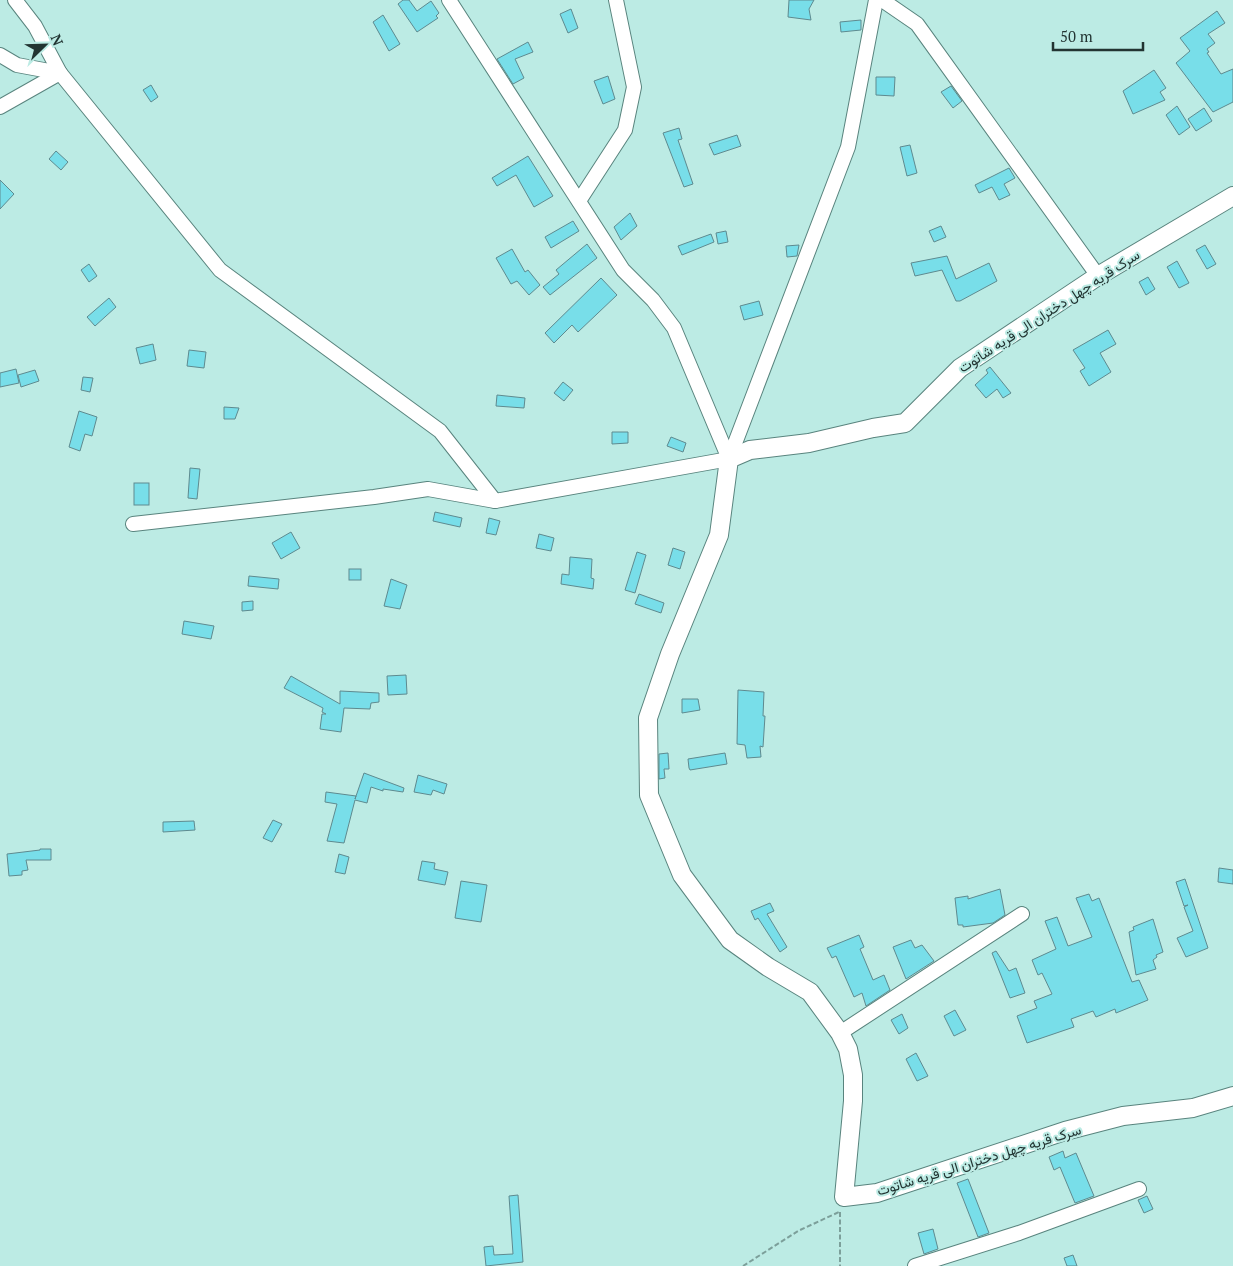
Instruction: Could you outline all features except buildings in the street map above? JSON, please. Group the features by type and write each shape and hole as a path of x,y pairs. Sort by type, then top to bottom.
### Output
{"street":[{"path":"14,0 35,26 60,73 220,270 440,431 495,501"},
{"path":"449,0 623,270 653,300 674,328 729,459"},
{"path":"579,201 625,130 634,87 616,0"},
{"path":"842,1205 851,1130 853,1075 848,1049 840,1033 810,992 768,968 730,940 682,875 649,795 648,718 670,654 719,535 729,459 848,147 876,0"},
{"path":"882,0 917,24 1098,276"},
{"path":"0,55 16,65 60,73"},
{"path":"0,107 60,73"},
{"name":"سرک قریه چهل دختران الی قریه شاتوت","path":"729,459 750,450 809,443 873,428 905,423 960,368 1098,276 1233,196"},
{"path":"133,524 374,497 428,489 495,501 729,459"},
{"path":"840,1033 1022,914"},
{"name":"سرک قریه چهل دختران الی قریه شاتوت","path":"842,1205 1065,1131 1123,1116 1193,1108 1233,1096"},
{"path":"915,1266 1019,1234 1140,1189"}],"path":[{"path":"743,1266 842,1205"},
{"path":"840,1266 842,1205"}]}
